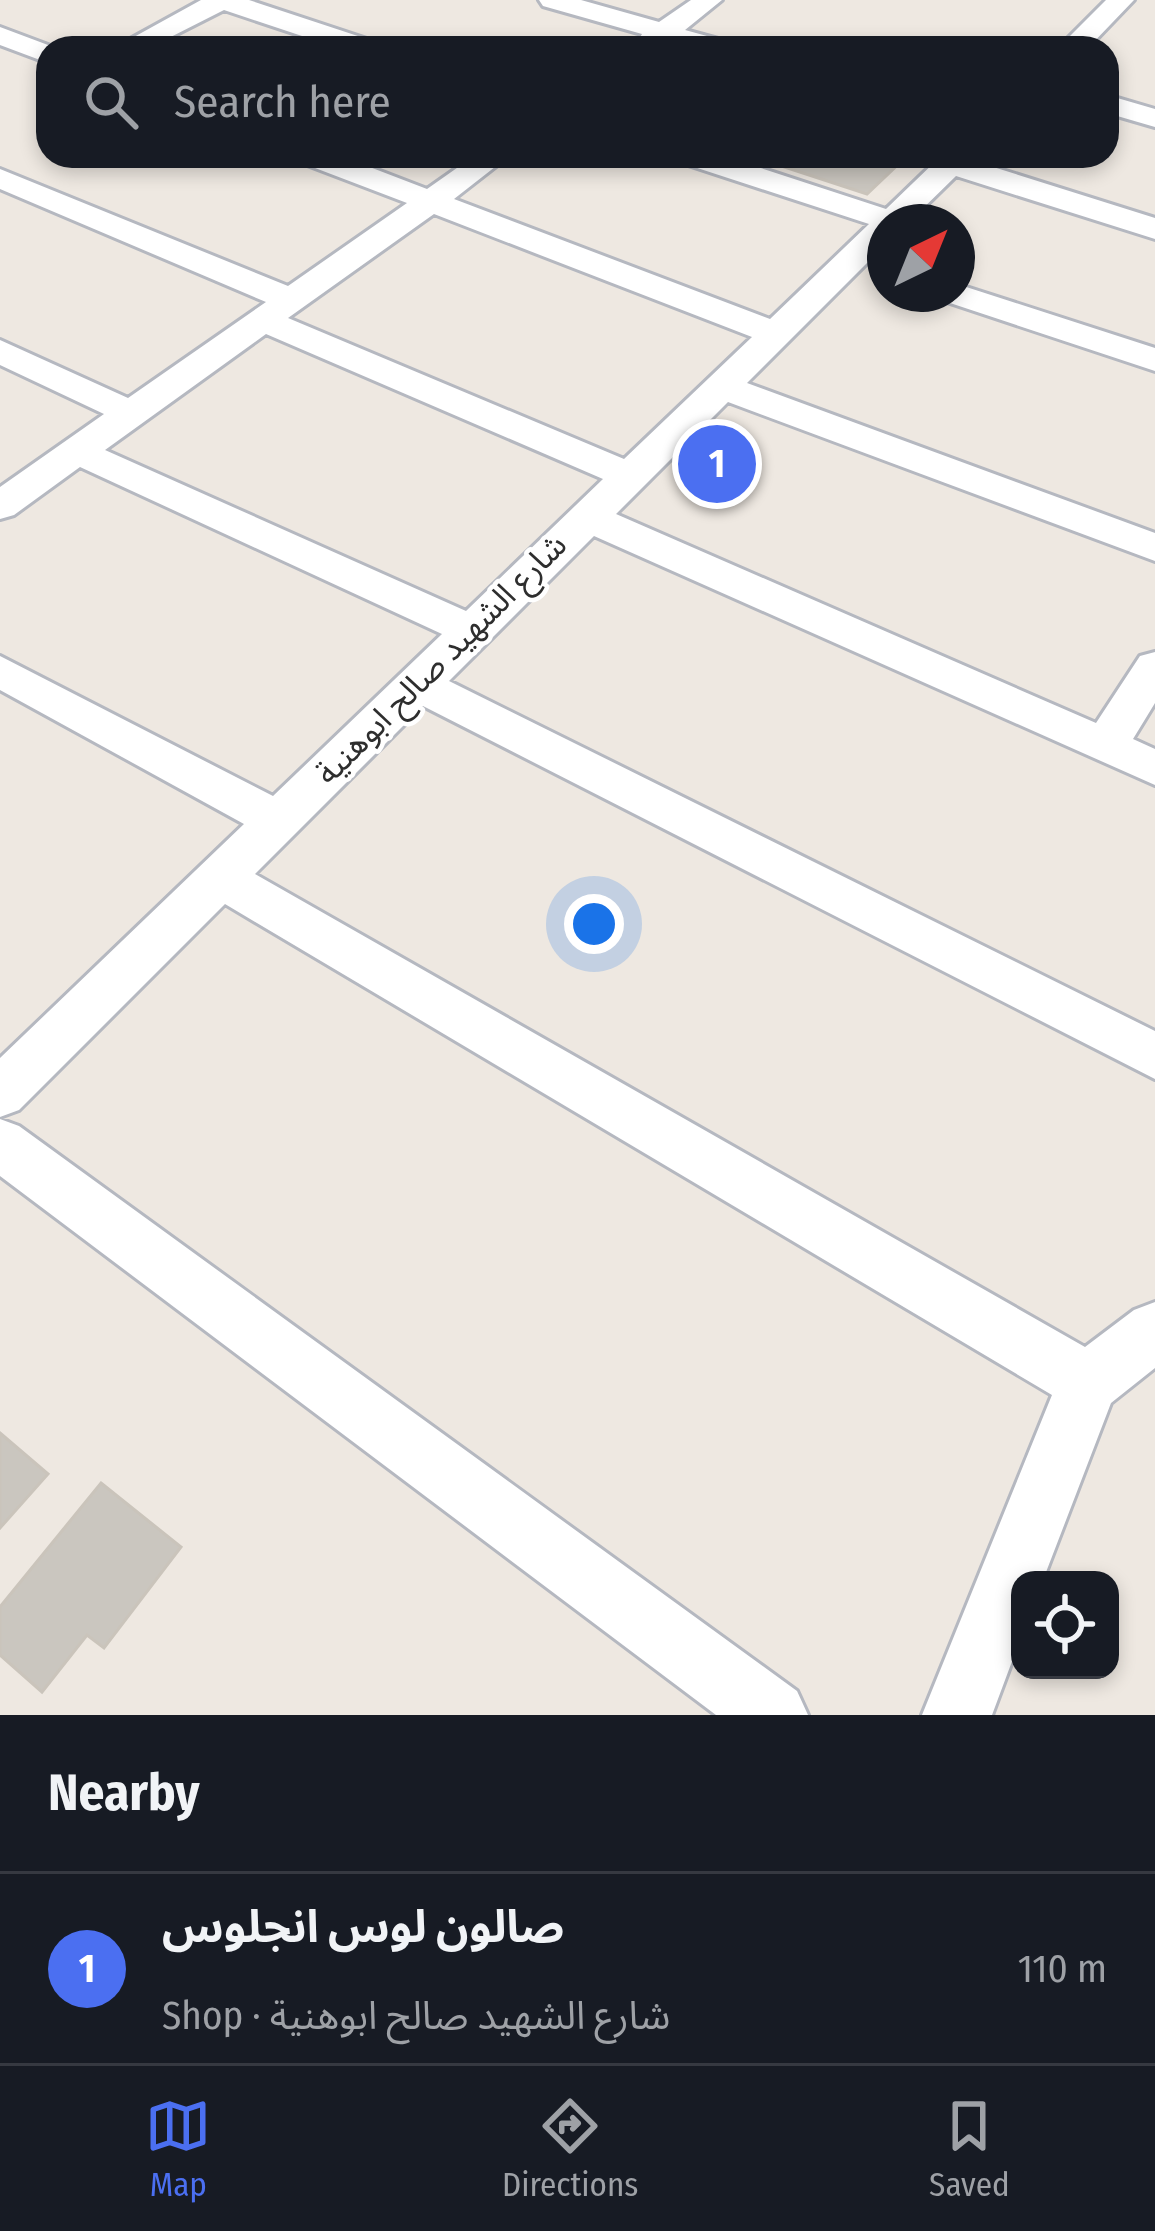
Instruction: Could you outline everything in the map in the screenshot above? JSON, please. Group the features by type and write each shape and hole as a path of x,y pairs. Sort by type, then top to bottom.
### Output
{"street":[{"path":"152,36 222,0 330,36"},
{"path":"553,0 642,36"},
{"path":"658,36 709,0"},
{"path":"1087,36 1122,8"},
{"path":"0,35 36,50"},
{"path":"1119,108 1155,118"},
{"path":"344,168 774,333"},
{"path":"0,506 477,168"},
{"path":"728,168 867,215"},
{"name":"شارع الشهيد صالح ابوهنية","path":"909,204 947,168"},
{"path":"978,168 1155,229"},
{"path":"0,178 628,475"},
{"name":"شارع الشهيد صالح ابوهنية","path":"6,1077 278,820 774,333 867,266"},
{"path":"975,300 1155,360"},
{"path":"0,351 130,413"},
{"path":"720,386 1155,548"},
{"path":"76,451 471,630"},
{"path":"585,516 1155,768"},
{"path":"1106,745 1155,667"},
{"path":"0,671 278,820"},
{"path":"417,684 1155,1057"},
{"path":"219,877 1088,1382"},
{"path":"0,1144 773,1715"},
{"path":"957,1715 1088,1382 1155,1331"}],"building":[{"path":"788,168 894,168 867,194"},
{"path":"0,1433 48,1474 0,1528"},
{"path":"101,1483 181,1547 104,1648 87,1635 42,1692 0,1655 0,1607"}],"place":[{"name":"صالون لوس انجلوس","path":"717,464"}]}
